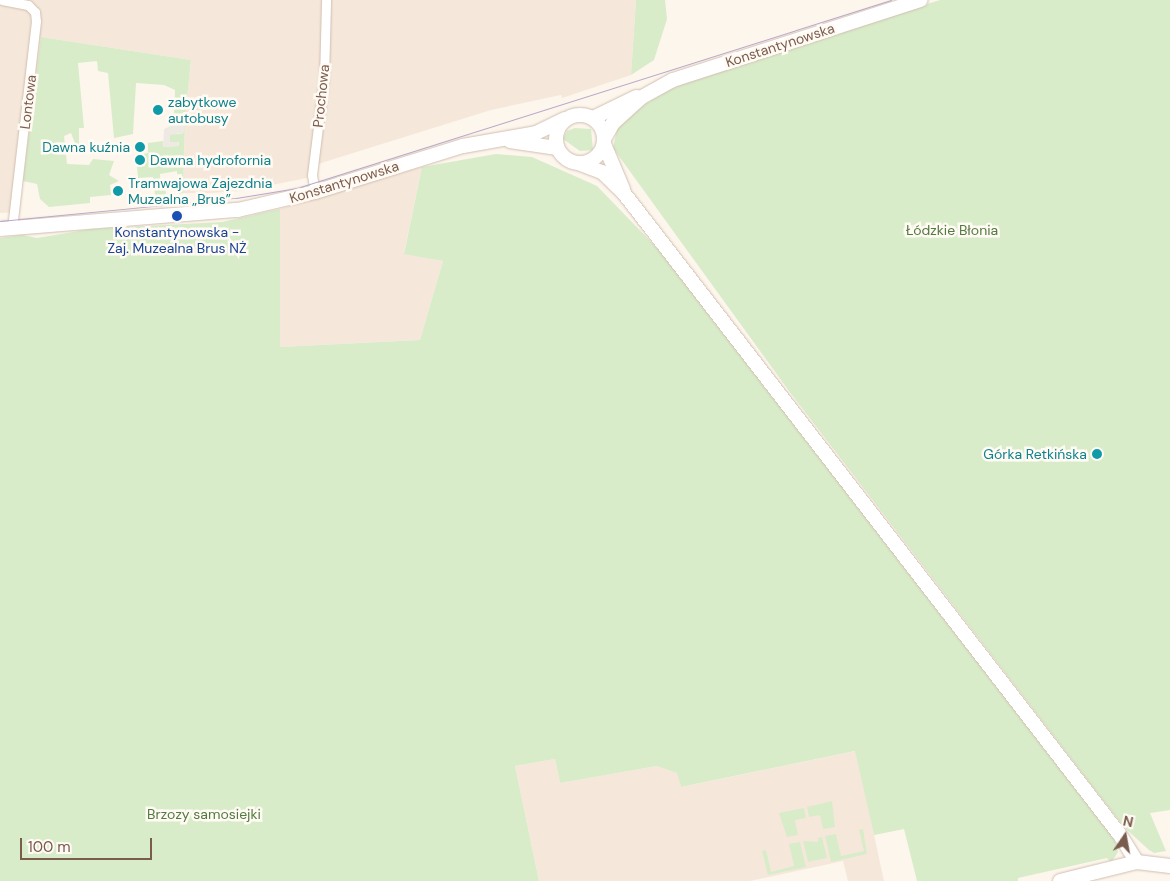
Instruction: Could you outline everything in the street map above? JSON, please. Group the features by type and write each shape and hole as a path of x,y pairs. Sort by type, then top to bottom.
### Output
{"main road":[{"name":"Konstantynowska","path":"604,141 613,123 642,97 686,75 920,0"},
{"name":"Konstantynowska","path":"593,118 631,98 642,97"},
{"path":"624,192 604,141 601,127 593,118 581,114 565,119 556,133 557,148 567,160 602,172 624,192 1120,835 1137,862"},
{"name":"Konstantynowska","path":"6,228 221,213 315,192 456,148 544,131 565,119"},
{"name":"Konstantynowska","path":"507,139 516,144 557,148"},
{"path":"578,163 596,157 604,141"},
{"path":"1060,881 1137,862 1170,866"}],"street":[{"name":"Lontowa","path":"2,0 28,5 35,12 36,21 6,228"},
{"name":"Prochowa","path":"315,192 312,175 324,79 326,0"}],"shaded area":[{"path":"0,0 636,0 631,75 562,98 561,95 491,110 318,164 317,176 241,191 210,193 183,193 185,119 191,60 41,37 19,212 0,213"},
{"path":"177,123 184,123 184,133 177,133 179,146 163,147 164,129"},
{"path":"422,167 404,253 443,261 420,340 280,347 280,209"},
{"path":"856,751 884,881 848,881 843,861 750,881 539,881 515,766 555,759 560,783 657,766 678,773 681,787"}],"green space":[{"path":"636,0 665,0 667,19 654,60 631,75"},
{"name":"Łódzkie Błonia","path":"940,0 1170,0 1170,810 1150,813 1166,851 1154,853 1149,850 1125,828 1099,795 789,391 613,148 618,125 627,115 671,89 717,71"},
{"path":"41,37 191,60 185,119 183,193 179,194 178,180 182,179 182,174 177,174 177,171 160,174 161,187 165,187 166,194 155,195 153,177 138,178 137,167 145,166 143,154 148,153 148,143 163,141 163,147 179,146 179,142 170,142 170,135 184,133 184,123 177,123 174,115 175,90 164,85 136,83 133,134 114,138 108,73 98,71 97,61 78,63 84,128 79,128 79,145 76,146 71,133 64,136 67,164 89,165 93,159 114,161 109,175 119,181 110,185 111,195 90,197 90,203 49,207 40,199 37,184 23,181"},
{"path":"575,128 591,129 593,150 580,151 563,139 567,131"},
{"name":"Brzozy samosiejki","path":"496,154 532,157 597,186 685,277 1114,836 1118,852 1111,863 1107,858 1018,878 1018,881 917,881 904,829 874,835 855,751 681,787 677,773 657,766 560,783 555,759 515,766 539,881 0,881 0,238 22,235 37,238 91,229 222,222 280,209 280,347 420,340 443,261 404,254 422,167"},
{"path":"832,801 835,827 823,829 820,815 809,817 807,807"},
{"path":"804,808 806,818 795,820 798,835 787,837 779,813"},
{"path":"863,829 867,854 831,862 825,836 836,834 841,856 864,851 859,830"},
{"path":"822,837 827,858 808,862 803,841 818,842 818,838"},
{"path":"800,842 806,867 768,875 762,851 766,850 771,872 794,866 789,844"}],"tram line":[{"path":"0,221 236,198 297,188 891,0"}],"place":[{"name":"zabytkowe autobusy","path":"158,110"},
{"name":"Dawna kuźnia","path":"140,147"},
{"name":"Dawna hydrofornia","path":"140,160"},
{"name":"Tramwajowa Zajezdnia Muzealna „Brus”","path":"118,191"},
{"name":"Konstantynowska - Zaj. Muzealna Brus NŻ","path":"177,216"},
{"name":"Górka Retkińska","path":"1097,454"}]}
